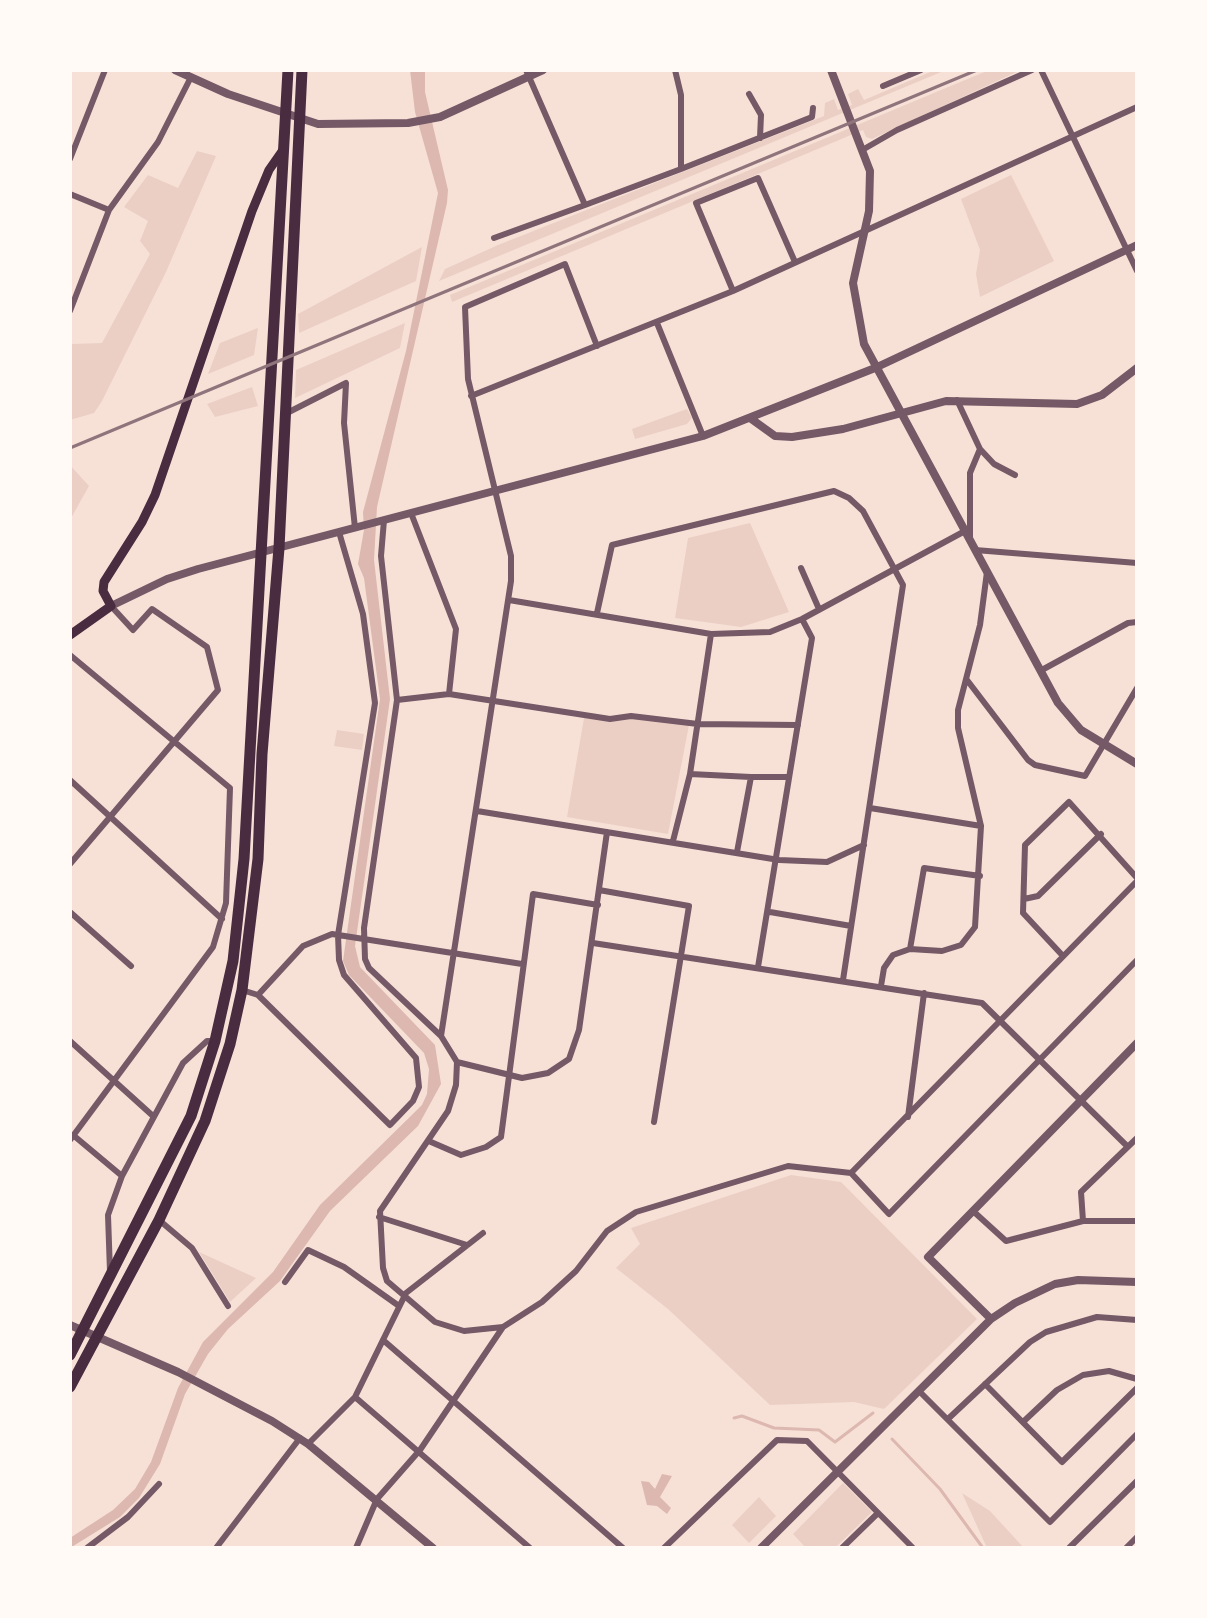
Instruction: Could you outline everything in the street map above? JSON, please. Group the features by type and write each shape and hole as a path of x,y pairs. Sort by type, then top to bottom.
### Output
{"highway":[{"path":"70,1355 191,1116 215,1041 240,906 288,70"},
{"path":"70,1387 159,1220 210,1109 242,990 258,859 262,754 279,548 302,70"}],"main road":[{"path":"70,635 111,606 103,591 107,573 142,522 155,495 252,211 269,170 283,150"}],"street":[{"path":"70,159 105,70"},
{"path":"175,70 190,79 318,124 410,122 440,117 527,74 543,70"},
{"path":"675,70 681,95 681,169"},
{"path":"831,70 864,149 872,191 855,266 854,304 864,344 1065,712 1081,730 1102,746 1137,764"},
{"path":"883,86 921,70"},
{"path":"864,149 897,130 1032,70"},
{"path":"1041,70 1137,271"},
{"path":"527,74 585,205"},
{"path":"70,311 109,210 158,142 190,79"},
{"path":"749,94 761,115 760,138"},
{"path":"471,396 733,291 1137,107"},
{"path":"494,238 812,117 813,108"},
{"path":"733,291 696,203 758,178 795,262"},
{"path":"70,194 109,210"},
{"path":"70,864 218,690 207,647 152,609 133,630 111,606 167,579 703,436 875,368 1137,245"},
{"path":"441,1036 509,600 511,556 471,396 465,307 565,264 597,346"},
{"path":"657,323 703,436"},
{"path":"750,418 775,436 792,437 843,429 957,400 1077,404 1102,395 1137,368"},
{"path":"287,413 346,383 344,423 356,528"},
{"path":"957,400 980,449 994,464 1015,475"},
{"path":"970,540 970,473 980,449"},
{"path":"597,613 612,545 834,491 849,498 863,511 903,585 843,980"},
{"path":"411,513 456,629 449,694"},
{"path":"383,521 381,556 397,700 362,939 369,968 441,1036 457,1062 456,1085 448,1111 429,1136 431,1142 461,1155 486,1147 501,1137 533,894 598,905"},
{"path":"509,600 711,634 770,632 802,619 965,531"},
{"path":"242,990 258,995 390,1125 413,1101 419,1087 416,1058 344,975 339,960 339,935 375,703 363,614 339,532"},
{"path":"975,550 1137,563"},
{"path":"801,568 819,609"},
{"path":"881,986 884,968 893,955 910,949 942,951 961,945 975,927 981,826 958,728 958,710 980,625 987,571"},
{"path":"758,967 779,860 812,638 802,619"},
{"path":"1040,671 1128,623 1137,622"},
{"path":"673,841 690,774 711,634"},
{"path":"70,655 230,788 230,851 222,919 213,947 72,1138 122,1176"},
{"path":"967,680 1035,765 1085,776 1137,688"},
{"path":"397,700 449,694 610,719 631,716 698,724 798,725"},
{"path":"690,774 789,777"},
{"path":"737,852 751,777"},
{"path":"70,780 222,919"},
{"path":"851,1173 908,1117 999,1020 1063,956 1137,879 1101,834 1069,802 1025,845 1023,913 1063,956"},
{"path":"870,808 981,826"},
{"path":"477,811 779,860 827,862 864,845"},
{"path":"457,1062 522,1078 548,1073 569,1059 579,1030 607,832"},
{"path":"1024,899 1038,896 1101,834"},
{"path":"910,949 924,868 980,876"},
{"path":"599,890 689,906 654,1122"},
{"path":"70,912 131,966"},
{"path":"770,912 851,926"},
{"path":"258,995 303,946 323,937 339,935 522,964"},
{"path":"593,943 982,1003 1128,1147"},
{"path":"356,1548 377,1499 420,1450 503,1327 542,1302 576,1271 607,1231 636,1212 788,1166 851,1173 889,1214 1137,960"},
{"path":"908,1117 924,993"},
{"path":"70,1041 153,1116"},
{"path":"110,1279 108,1215 122,1176 183,1063 207,1041 215,1041"},
{"path":"991,1319 928,1257 1137,1043"},
{"path":"1083,1221 1081,1192 1137,1138"},
{"path":"431,1142 400,1180 379,1217 387,1281 435,1322 464,1331 503,1327"},
{"path":"973,1211 1006,1241 1083,1221 1137,1221"},
{"path":"379,1217 467,1245"},
{"path":"159,1220 192,1248 228,1306"},
{"path":"216,1548 304,1441 355,1397 406,1293 483,1233"},
{"path":"285,1282 308,1250 344,1267 399,1306"},
{"path":"761,1548 991,1319 1015,1303 1055,1284 1078,1280 1137,1282"},
{"path":"949,1418 1030,1342 1062,1325 1097,1317 1137,1320"},
{"path":"70,1325 178,1372 304,1441 433,1548"},
{"path":"383,1340 455,1399 623,1548"},
{"path":"1023,1422 1057,1390 1083,1375 1109,1371 1137,1379"},
{"path":"985,1384 1062,1462 1137,1388"},
{"path":"919,1391 1050,1522 1137,1434"},
{"path":"355,1397 530,1548"},
{"path":"664,1548 777,1440 807,1441 913,1548"},
{"path":"1069,1548 1137,1481"},
{"path":"87,1548 128,1517 159,1484"},
{"path":"842,1548 878,1513"},
{"path":"1126,1548 1137,1537"}],"shaded area":[{"path":"410,70 425,70 425,92 448,190 377,507 374,560 390,699 355,946 360,967 435,1045 441,1084 418,1126 330,1211 280,1281 228,1329 208,1354 185,1394 160,1464 139,1498 120,1517 70,1548 70,1538 113,1510 135,1489 151,1462 178,1388 203,1342 273,1272 320,1205 422,1105 427,1094 429,1069 424,1053 349,975 343,961 380,699 364,578 358,564 364,530 363,512 406,351 438,193 415,112"},
{"path":"935,70 946,70 439,281 445,269 498,245 824,116 825,103 834,99 838,110 852,105 848,94 858,89 864,100"},
{"path":"989,70 1021,70 872,139 866,137 863,130 452,302 450,295"},
{"path":"197,151 216,156 166,272 102,401 94,413 70,420 71,344 102,343 150,254 140,241 148,221 124,207 148,175 178,188"},
{"path":"1011,175 1054,261 980,297 976,274 980,250 961,199"},
{"path":"422,247 416,281 299,333 298,314"},
{"path":"405,323 400,348 295,398 296,370"},
{"path":"258,328 254,355 208,374 220,343"},
{"path":"252,387 258,406 215,417 207,404"},
{"path":"687,409 692,418 687,424 635,439 632,429"},
{"path":"70,465 89,486 70,520"},
{"path":"750,523 789,612 741,627 675,618 688,538"},
{"path":"584,718 613,721 633,718 689,725 668,834 567,817"},
{"path":"337,730 364,734 362,750 334,746"},
{"path":"791,1175 841,1182 977,1319 884,1409 854,1402 770,1405 668,1309 616,1268 640,1244 631,1228"},
{"path":"199,1252 256,1278 230,1302"},
{"path":"662,1474 672,1476 660,1497 671,1508 667,1514 657,1506 647,1505 641,1481 649,1482 655,1489"},
{"path":"843,1483 872,1512 835,1548 806,1548 793,1534"},
{"path":"962,1493 990,1511 1024,1548 987,1548"},
{"path":"759,1497 776,1516 749,1543 732,1525"}],"waterway":[{"path":"734,1418 742,1416 774,1428 819,1430 835,1442 873,1413"},
{"path":"892,1439 940,1489 983,1548"}],"railway":[{"path":"70,448 977,70"}]}
